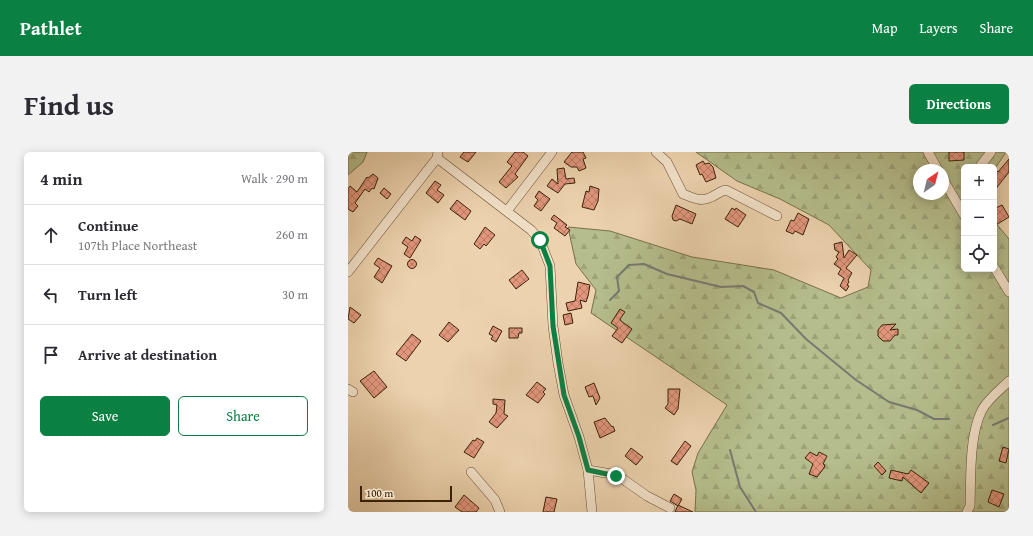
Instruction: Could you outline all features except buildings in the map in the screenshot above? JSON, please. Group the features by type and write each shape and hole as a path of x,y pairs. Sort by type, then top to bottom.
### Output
{"street":[{"path":"508,211 552,152"},
{"path":"656,152 667,162 683,194 700,200 709,198 720,190 726,190 776,216"},
{"path":"928,152 935,164"},
{"path":"982,164 991,152"},
{"path":"348,272 437,155 531,230 540,240 550,266 553,326 558,363 564,395 579,437 588,470 592,512"},
{"path":"949,189 961,210"},
{"path":"997,272 1009,292"},
{"path":"967,512 970,506 974,435 982,410 989,400 1009,381"},
{"path":"588,470 616,476 647,496 670,508"},
{"path":"471,472 495,500 500,512"}],"green space":[{"path":"348,152 367,152 363,162 348,175"},
{"path":"696,152 1006,152 997,166 997,164 961,164 961,272 997,272 997,225 1009,239 1009,512 695,512 696,490 692,472 698,453 727,405 591,313 596,290 576,264 568,227 610,231 692,257 774,270 841,298 868,287 871,270 829,225 780,199 737,181"}],"waterway":[{"path":"610,300 619,291 617,277 629,265 644,264 667,274 721,287 743,286 754,292 758,303 781,313 806,339 856,380 889,402 917,410 934,419 949,419"},
{"path":"993,425 1009,418"},
{"path":"730,450 740,487 756,512"}],"route":[{"path":"540,240 550,266 553,326 564,395 579,437 588,470 616,476"}]}
